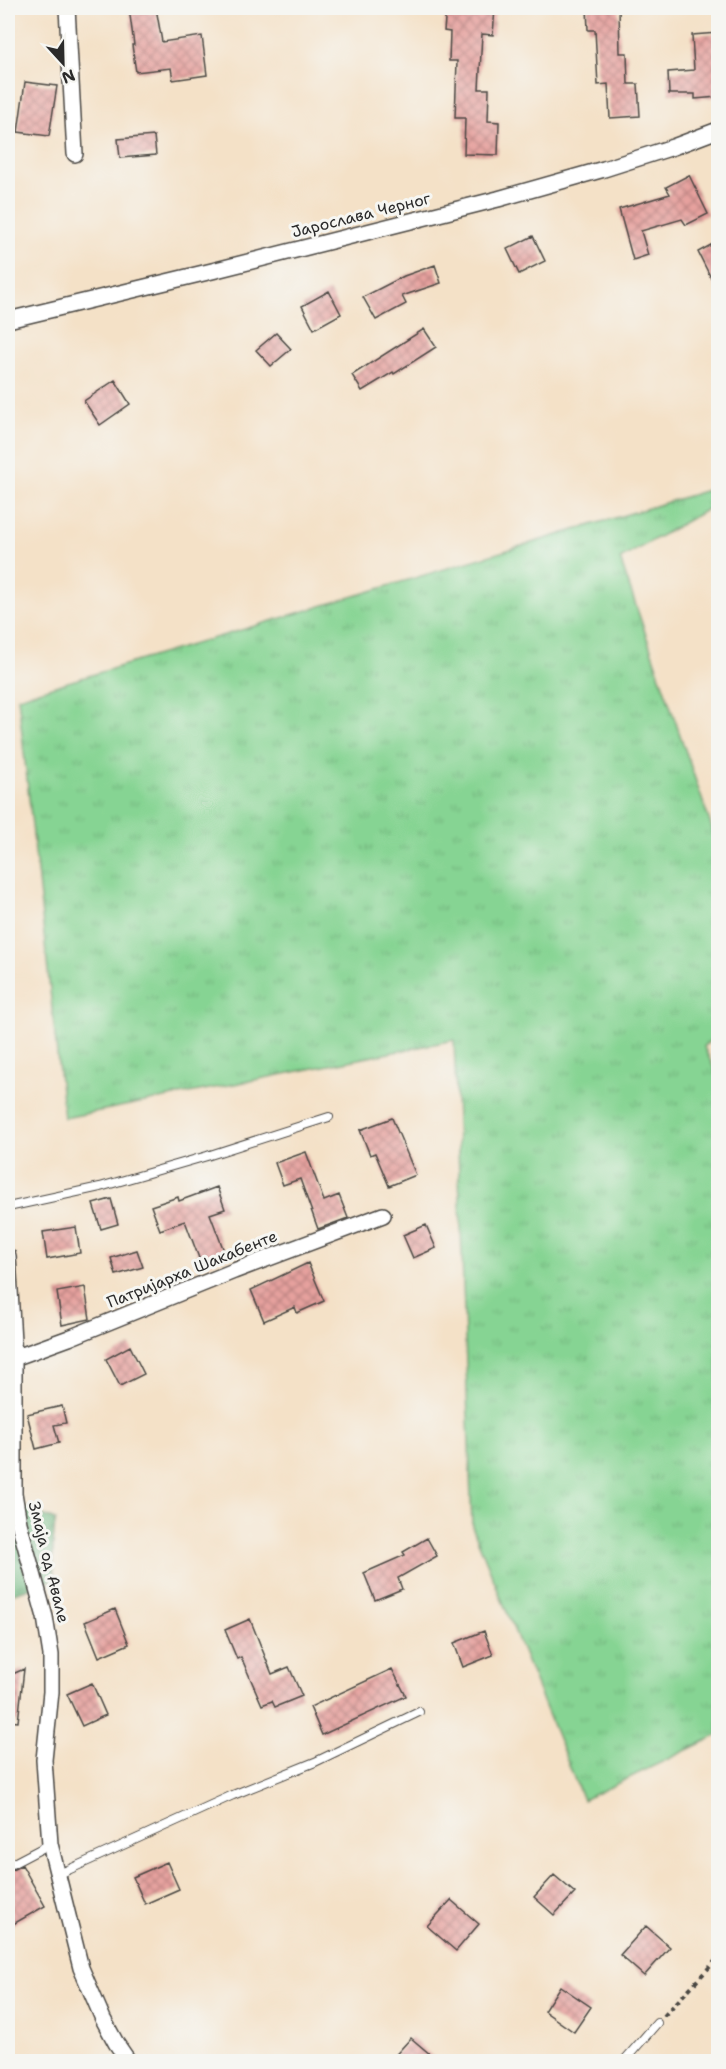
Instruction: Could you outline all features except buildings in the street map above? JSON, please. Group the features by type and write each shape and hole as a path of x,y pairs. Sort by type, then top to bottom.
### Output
{"street":[{"path":"67,8 75,154"},
{"name":"Јарослава Черног","path":"8,320 212,272 498,199 614,166 718,130"},
{"name":"Патријарха Шакабенте","path":"14,1358 383,1215"},
{"name":"Змаја од Авале","path":"8,1256 14,1358 14,1493 21,1533 45,1617 51,1655 51,1692 44,1760 50,1844 81,1968 103,2019 129,2061"}],"lane":[{"path":"8,1207 100,1187 207,1156 329,1116"},
{"path":"57,1875 232,1795 280,1778 419,1712"},
{"path":"8,1866 50,1844"},
{"path":"623,2061 657,2023"}],"path":[{"path":"657,2023 718,1958"}],"green space":[{"path":"718,487 718,503 620,559 718,846 718,1032 704,1047 718,1077 718,1735 583,1800 472,1526 454,1040 64,1118 18,697"},
{"path":"8,1505 23,1507 55,1520 54,1580 8,1595"}]}
